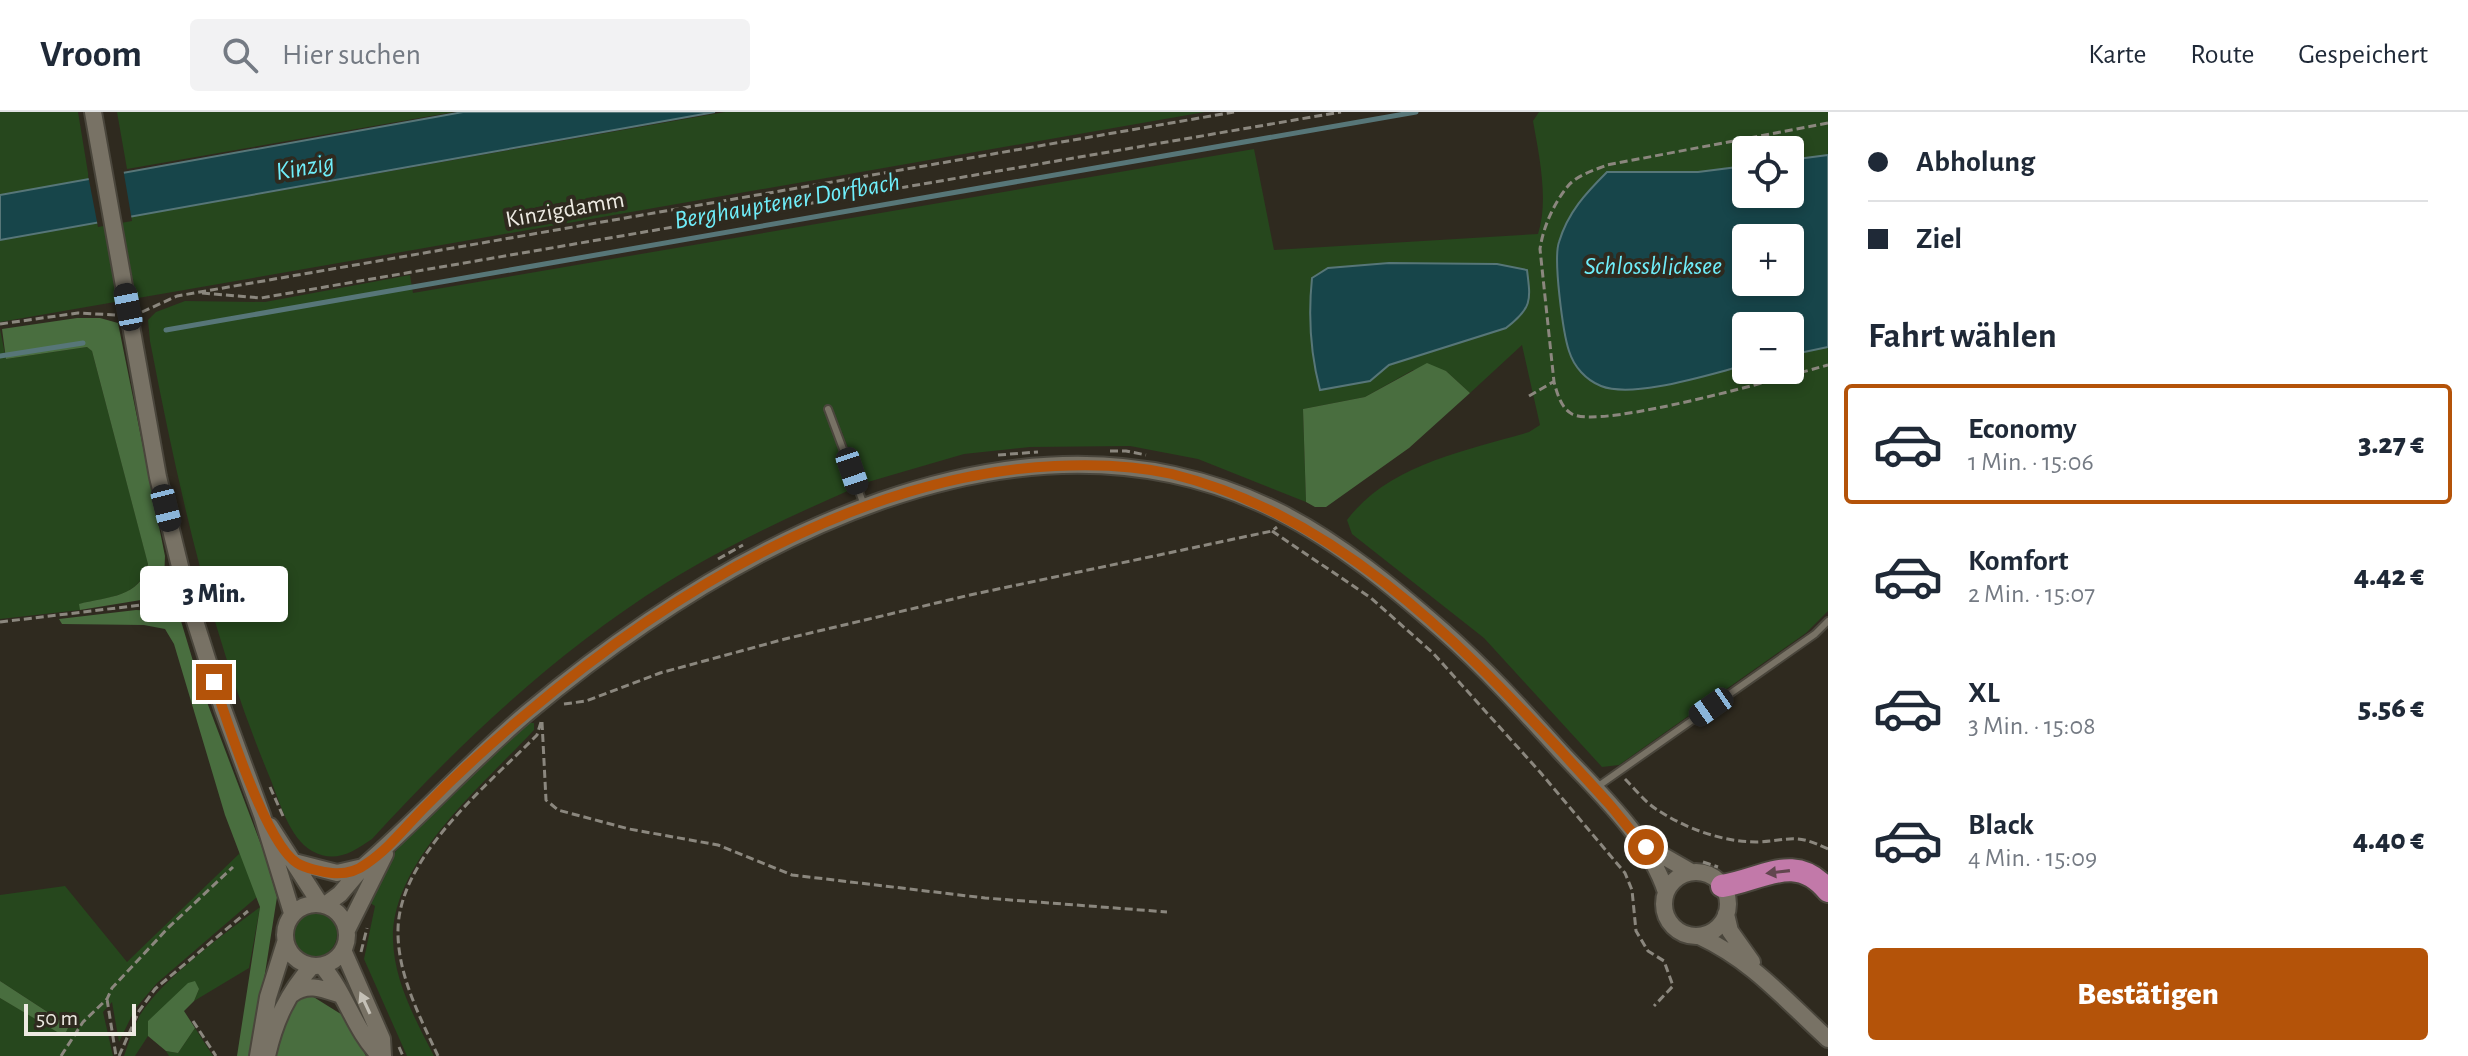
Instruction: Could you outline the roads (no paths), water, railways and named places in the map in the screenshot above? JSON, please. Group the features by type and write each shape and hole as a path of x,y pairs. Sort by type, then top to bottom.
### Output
{"highway":[{"path":"1732,885 1769,871 1803,870 1828,891"}],"street":[{"path":"93,112 136,315 158,477 188,599 292,913"},
{"path":"258,1056 268,997 285,943 285,927 292,913 308,904 321,904 340,894 363,867 455,778 534,707 627,638 705,586 797,535 864,505 986,472 1028,467 1119,466 1176,475 1231,493 1288,517 1359,563 1440,629 1516,703 1596,789 1636,838 1660,873 1666,892"},
{"path":"262,815 319,902 340,914 347,930"},
{"path":"1636,838 1646,847 1694,866 1732,885 1726,914 1716,929 1699,936 1688,936 1670,923 1663,903 1672,882 1694,866"},
{"path":"267,1056 279,1013 288,998 317,966 330,963 343,950 347,930 392,842"},
{"path":"294,862 337,873 363,867"},
{"path":"1726,914 1730,931 1763,976"},
{"path":"1699,936 1722,947 1763,976 1828,1039"},
{"path":"285,943 295,959 317,966 332,977 368,1044 382,1056"},
{"path":"343,950 382,1039 382,1056"},
{"path":"288,998 307,987 341,995"}],"lane":[{"path":"828,409 864,505"},
{"path":"1596,789 1606,778 1815,634 1828,621"}],"water":[{"name":"Kinzig","path":"463,112 715,112 0,240 0,195"},
{"name":"Schlossblicksee","path":"1828,155 1828,347 1804,352 1804,312 1732,312 1732,369 1652,387 1615,389 1601,386 1577,368 1567,342 1557,251 1567,221 1607,172 1698,172 1732,168 1732,208 1804,208 1804,158"},
{"path":"1389,263 1497,264 1527,270 1528,303 1521,315 1506,328 1389,365 1370,381 1320,390 1311,334 1312,278 1328,268"}],"waterway":[{"name":"Berghauptener Dorfbach","path":"166,330 1416,112"},
{"name":"Berghauptener Dorfbach","path":"0,356 83,343"}]}
